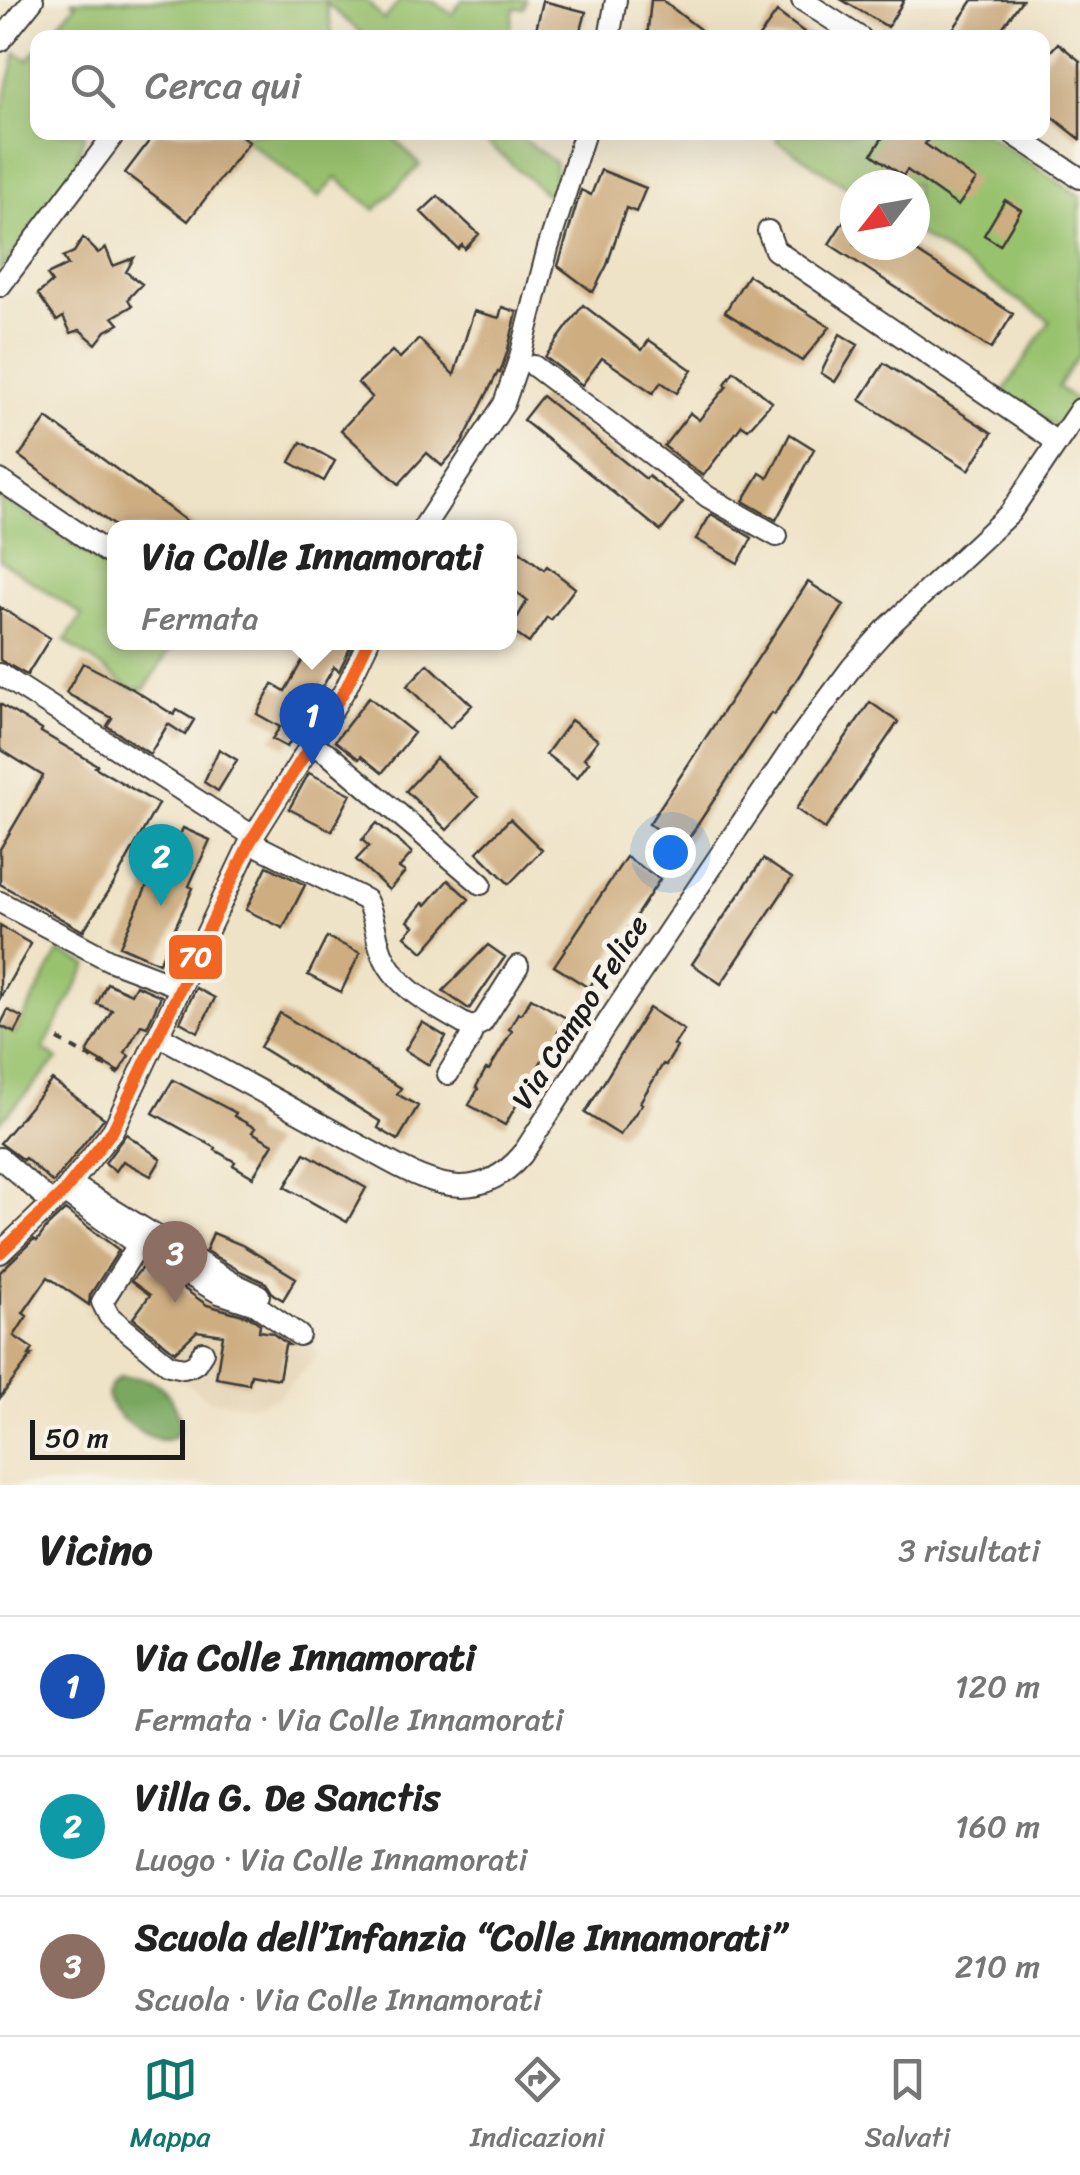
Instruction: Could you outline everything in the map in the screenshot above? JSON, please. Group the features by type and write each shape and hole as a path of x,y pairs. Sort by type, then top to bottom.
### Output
{"street":[{"path":"0,42 33,0"},
{"path":"802,0 849,30"},
{"path":"611,30 614,1"},
{"path":"0,286 110,140"},
{"path":"504,404 582,140"},
{"path":"1022,140 1080,178"},
{"path":"768,232 775,250 1057,442"},
{"path":"428,520 504,404 534,366 545,298 538,290"},
{"path":"534,366 708,497 777,536"},
{"name":"Via Campo Felice","path":"158,1035 402,1169 454,1188 494,1180 522,1156 708,872 845,677 886,629 1010,513 1080,409"},
{"path":"0,480 107,551"},
{"path":"0,1253 62,1193 113,1130 251,839 349,683 364,650"},
{"path":"0,674 251,839 366,900 383,956 399,980 420,997 474,1027"},
{"path":"311,744 355,776 482,884"},
{"path":"0,902 108,960 180,987"},
{"path":"448,1074 474,1027 482,1022 518,966"},
{"path":"0,1158 288,1310"},
{"path":"62,1193 138,1246 219,1293 256,1305 299,1335"},
{"path":"138,1246 102,1302 109,1316 169,1364 192,1366 203,1352"}],"path":[{"path":"58,1039 116,1072"}],"shaded area":[{"path":"80,1215 274,1311 318,1339 312,1348 319,1354 278,1397 250,1406 211,1400 84,1312 127,1250"}],"green space":[{"path":"72,0 366,0 384,20 400,0 431,0 452,14 462,0 526,0 524,8 514,8 510,30 358,30 326,3 332,30 53,30 76,4"},
{"path":"16,52 28,60 30,58 30,140 83,140 77,159 82,164 0,272 0,119"},
{"path":"246,140 396,140 420,165 375,210 337,178 319,197"},
{"path":"484,140 525,140 556,163 552,199"},
{"path":"776,140 996,140 1080,196 1080,353 1058,387 1076,400 1057,428 1004,391 1050,321 930,242 930,170 840,170 840,182"},
{"path":"0,497 107,567 107,650 170,650 145,689 131,688 65,641 82,615 0,560"},
{"path":"59,952 88,965 43,1049 58,1059 0,1122 0,1026 15,1033"},
{"path":"120,1377 151,1381 164,1390 178,1414 175,1435 167,1440 155,1438 118,1415 107,1395"}],"building":[{"path":"651,0 662,0 701,30 648,30"},
{"path":"842,0 904,0 888,27"},
{"path":"973,0 1022,0 1001,30 952,30"},
{"path":"543,1 586,12 581,30 536,30"},
{"path":"777,12 801,30 764,30"},
{"path":"1058,43 1080,61 1080,139 1050,115 1050,52"},
{"path":"150,140 249,142 188,221 125,173"},
{"path":"881,140 926,140 925,144 976,180 958,206 930,186 930,170 895,170 872,154"},
{"path":"601,170 646,188 636,212 626,208 607,265 593,292 558,266 581,190 591,195"},
{"path":"438,196 479,234 465,249 462,245 458,249 421,212"},
{"path":"1005,200 1021,210 1000,245 984,235"},
{"path":"840,227 840,251 829,244"},
{"path":"83,238 98,253 106,248 113,266 134,258 126,272 142,284 128,299 132,306 113,317 119,324 106,331 96,344 80,330 71,333 63,317 57,321 38,294 52,282 47,275 68,265 63,257 74,252"},
{"path":"854,260 929,260 1013,314 991,349"},
{"path":"748,275 830,327 802,361 725,312"},
{"path":"583,305 642,350 649,340 692,370 677,393 661,382 653,393 602,358 582,385 545,357"},
{"path":"502,307 517,312 507,353 462,443 442,466 427,453 399,484 341,430 372,397 358,383 392,351 400,358 419,339 454,375 474,311 499,318"},
{"path":"840,334 858,345 835,382 821,373"},
{"path":"884,363 992,433 969,470 860,400"},
{"path":"734,371 772,402 748,429 742,425 703,476 664,446 690,413 699,420 727,386"},
{"path":"542,396 646,479 648,476 683,502 661,531 523,420"},
{"path":"47,418 185,520 107,521 19,456"},
{"path":"790,434 814,449 776,520 743,501 760,473 768,478"},
{"path":"301,442 335,461 324,481 290,462"},
{"path":"711,514 752,538 738,563 696,539"},
{"path":"517,549 575,588 529,643 517,635 517,618 527,601 517,593"},
{"path":"808,582 844,605 683,847 649,824"},
{"path":"0,607 50,638 27,675 0,660"},
{"path":"308,650 349,650 339,671 334,667 287,747 272,739 280,727 257,714 273,684 285,691"},
{"path":"83,663 174,715 177,710 194,720 185,735 168,724 150,754 107,726 112,718 66,693"},
{"path":"428,664 472,705 450,728 407,686"},
{"path":"369,697 414,733 382,773 335,741"},
{"path":"870,702 898,722 825,829 796,809"},
{"path":"0,704 158,804 83,931 0,884 0,849 43,776 0,749"},
{"path":"571,720 598,740 584,758 589,762 577,778 546,754"},
{"path":"219,749 237,760 218,791 204,782"},
{"path":"436,758 478,797 447,830 406,791"},
{"path":"309,773 351,794 332,831 289,809"},
{"path":"510,819 542,850 509,884 477,852"},
{"path":"377,823 412,853 399,868 405,872 389,890 356,860 369,846 362,840"},
{"path":"183,828 210,840 159,963 120,946 159,859 167,863"},
{"path":"626,857 660,879 589,988 554,966"},
{"path":"763,859 792,878 721,984 692,964"},
{"path":"267,866 305,885 283,928 246,910"},
{"path":"448,880 469,899 423,952 405,936 414,926 408,921"},
{"path":"0,926 31,944 0,998"},
{"path":"327,937 360,953 341,992 308,975"},
{"path":"488,945 505,957 469,1009 443,991"},
{"path":"107,983 131,994 136,985 161,996 147,1027 141,1025 125,1053 129,1056 119,1072 87,1053 112,1010 97,1004"},
{"path":"196,988 215,998 198,1032 180,1022"},
{"path":"531,998 566,1018 505,1125 469,1105 486,1069 489,1070 512,1031 509,1029 518,1013"},
{"path":"649,1008 684,1030 620,1135 585,1113"},
{"path":"8,1010 23,1018 15,1033 0,1026"},
{"path":"280,1013 401,1088 397,1094 418,1106 398,1140 378,1128 381,1122 260,1047"},
{"path":"422,1022 446,1037 429,1065 405,1050"},
{"path":"52,1080 104,1118 53,1183 25,1158 0,1143"},
{"path":"173,1080 236,1113 234,1116 255,1128 252,1132 273,1144 253,1177 216,1148 153,1113"},
{"path":"126,1134 161,1159 151,1176 123,1161 116,1171 105,1163"},
{"path":"305,1153 366,1188 347,1222 285,1187"},
{"path":"65,1210 119,1250 90,1295 89,1305 48,1277 23,1313 27,1316 14,1336 33,1349 32,1355 0,1398 0,1272 34,1239 37,1241"},
{"path":"213,1233 242,1245 296,1278 283,1300 266,1283 206,1251"},
{"path":"144,1265 207,1305 250,1317 260,1324 259,1331 272,1333 289,1345 285,1345 279,1379 251,1374 249,1384 216,1378 223,1335 197,1331 175,1352 133,1318 150,1295 131,1281"}],"transit line":[{"name":"70","path":"0,1253 64,1192 113,1130 250,842 346,688 364,650"}],"place":[{"name":"Via Colle Innamorati","path":"312,765"},
{"name":"Villa G. De Sanctis","path":"161,906"},
{"name":"Scuola dell’Infanzia “Colle Innamorati”","path":"175,1303"}]}
